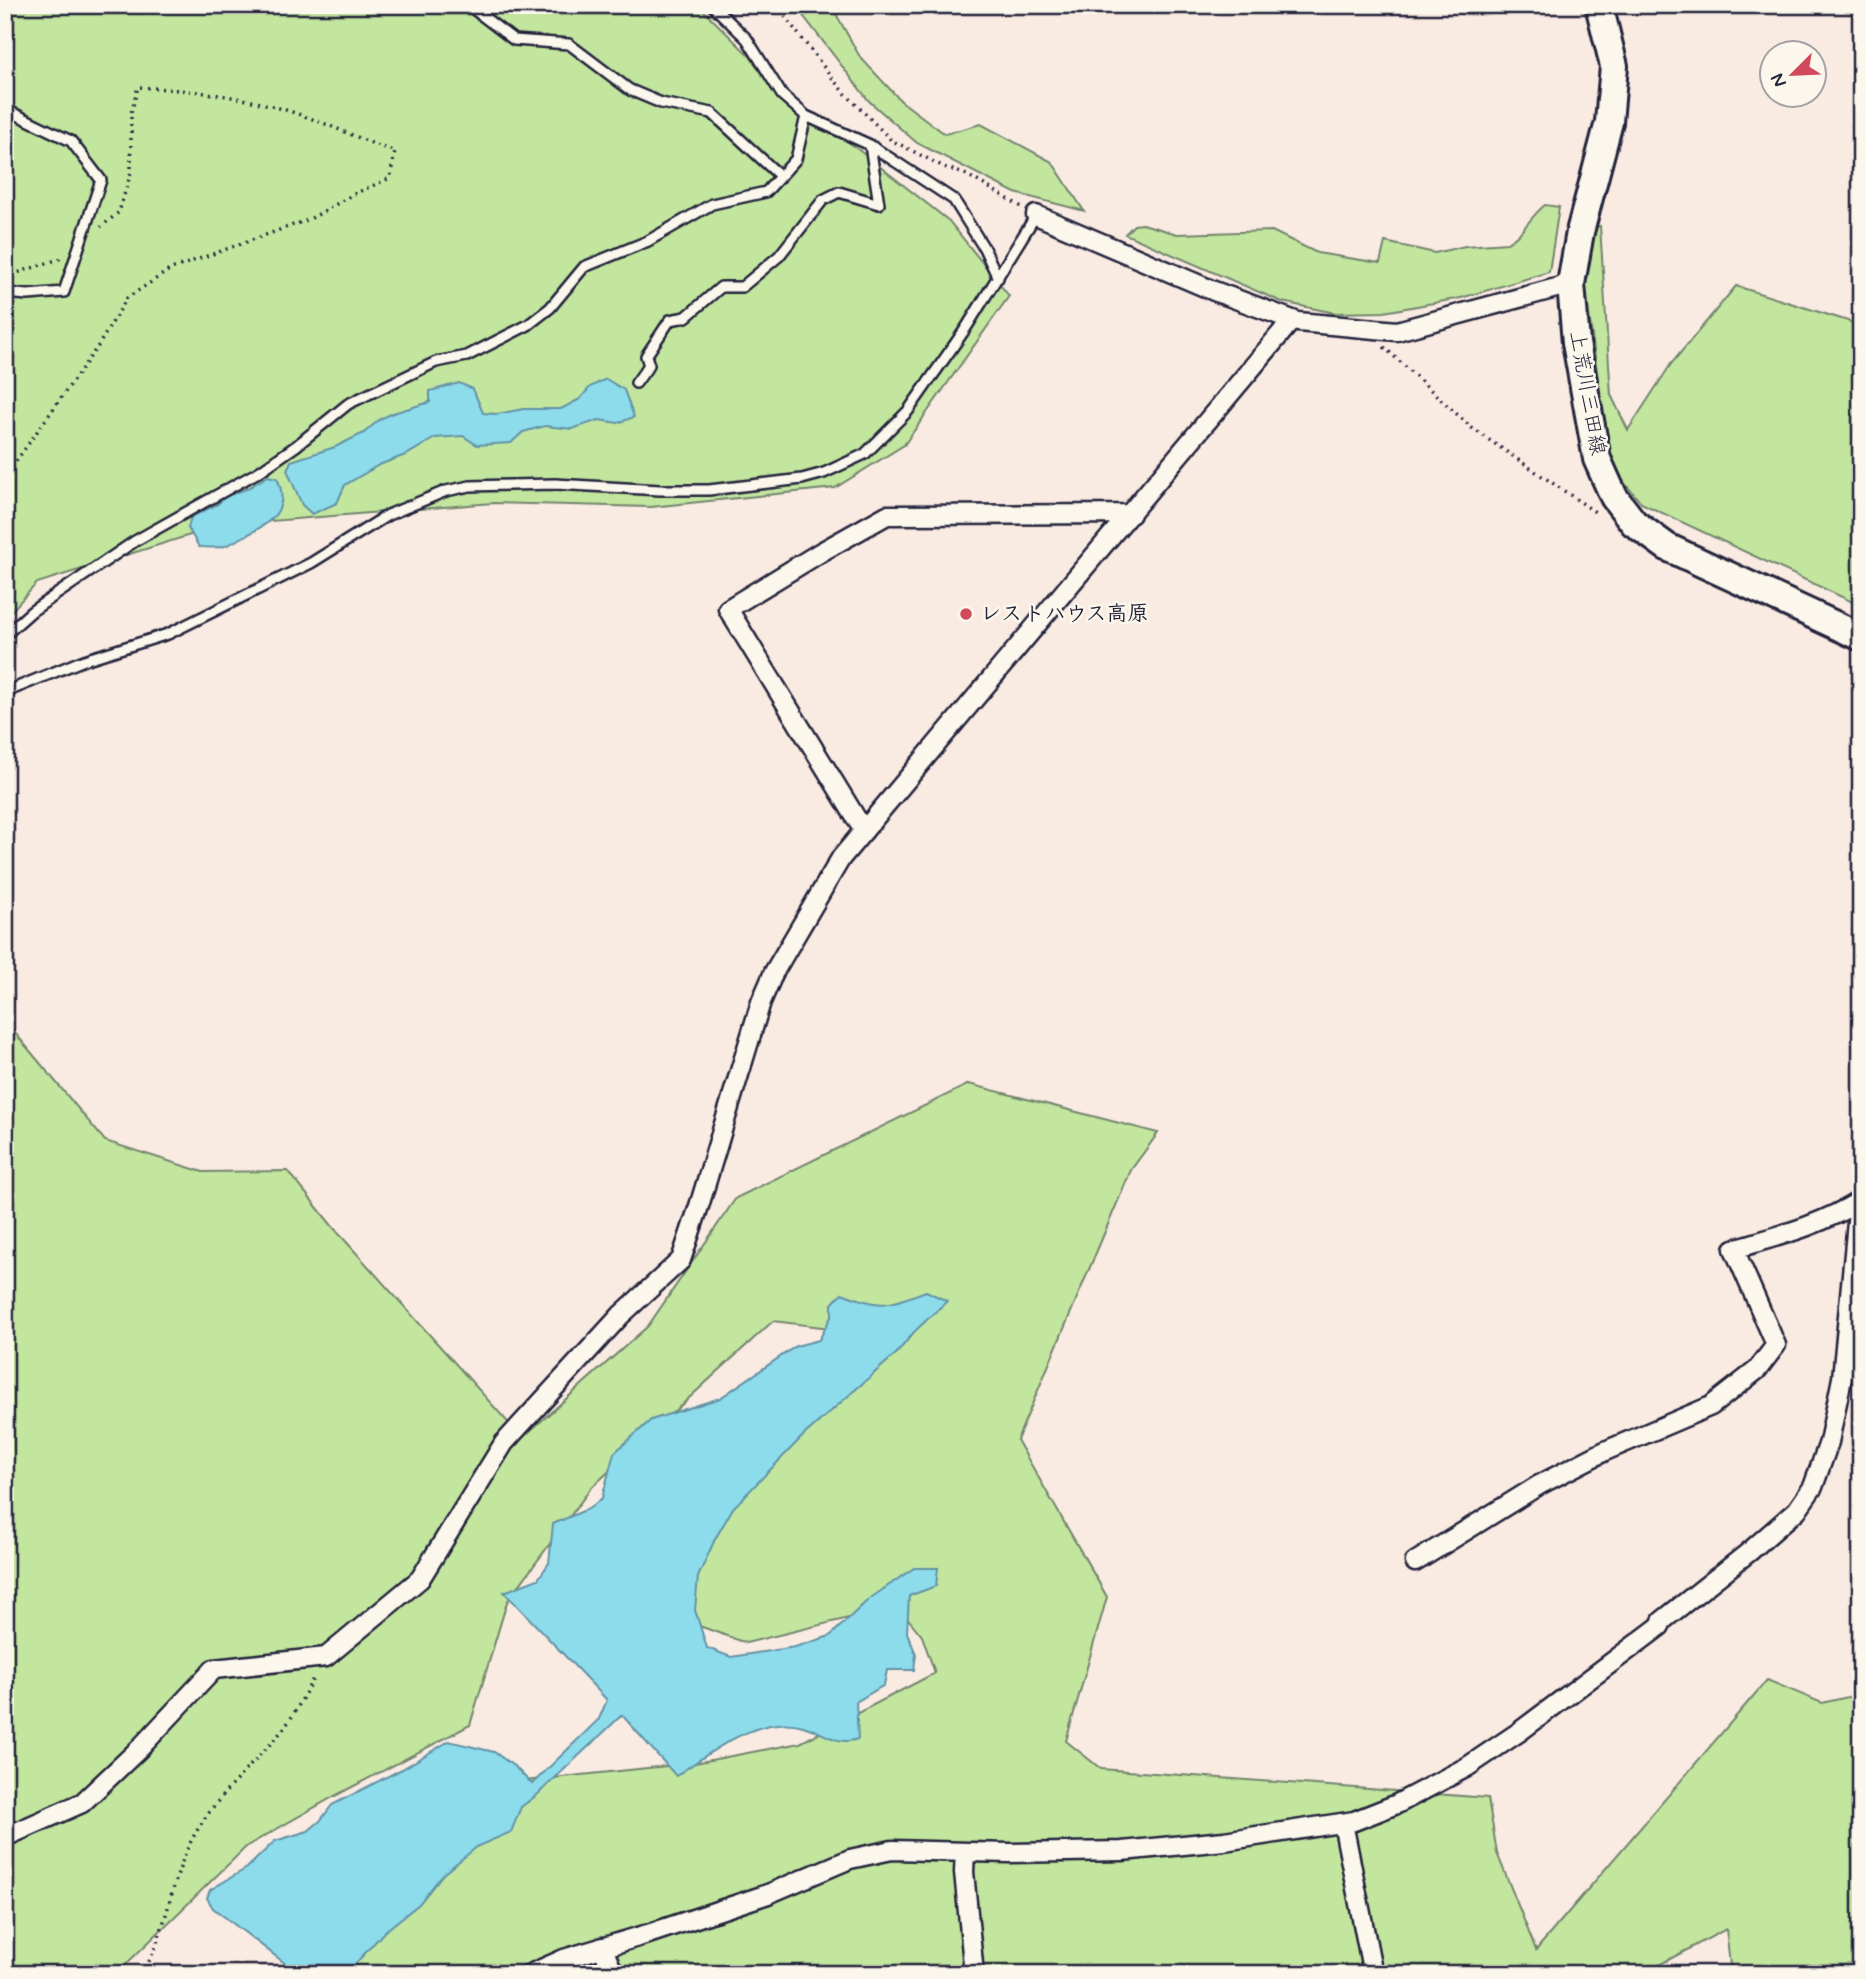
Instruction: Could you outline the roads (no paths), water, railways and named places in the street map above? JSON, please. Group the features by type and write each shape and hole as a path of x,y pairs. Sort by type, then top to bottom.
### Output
{"main road":[{"name":"上荒川三田線","path":"1599,5 1614,66 1609,122 1580,232 1571,284 1576,343 1597,459 1614,497 1634,523 1667,547 1861,637"}],"street":[{"path":"1036,215 1298,323 1396,331 1571,284"},
{"path":"5,1837 82,1803 139,1749 214,1669 326,1657 420,1579 504,1443 621,1315 681,1260 761,1002 774,972 841,858 1292,320"},
{"path":"864,831 728,608 887,515 1131,514"},
{"path":"1415,1562 1539,1485 1605,1451 1711,1406 1757,1370 1776,1345 1734,1250 1819,1223 1860,1201"},
{"path":"530,1974 564,1959 768,1894 850,1859 892,1850 1122,1850 1224,1841 1354,1821 1397,1804 1467,1767 1519,1732 1660,1626 1662,1621 1797,1510 1813,1487 1829,1442 1842,1378 1860,1201"},
{"path":"1343,1823 1373,1974"},
{"path":"965,1852 964,1872 974,1974"},
{"path":"602,1947 614,1974"}],"lane":[{"path":"467,5 514,40 569,44 630,90 661,103 712,113 780,176"},
{"path":"712,5 747,38 782,95 806,116 870,145 954,200 985,248 998,278"},
{"path":"5,108 71,141 101,180 64,292 28,295 5,293"},
{"path":"5,635 32,611 135,541 269,465 348,404 436,362 467,356 528,325 550,308 584,267 648,241 712,204 766,192 796,159 806,116"},
{"path":"636,383 649,365 646,356 670,320 686,317 721,286 742,287 779,256 823,200 839,192 879,204 870,145"},
{"path":"5,695 13,689 84,660 167,634 311,563 388,515 446,491 470,486 555,484 709,490 802,479 824,473 865,454 908,411 967,328 1036,215"}],"water":[{"path":"606,379 624,390 634,417 618,423 599,420 572,429 545,426 523,432 511,443 477,445 463,436 435,438 345,485 337,503 312,514 302,505 287,470 291,461 335,447 364,433 380,419 393,413 430,402 430,391 459,383 473,389 483,413 497,414 523,409 561,409 580,399 590,387"},
{"path":"268,476 277,478 281,490 275,516 260,528 226,546 199,547 188,528 191,517 218,504 224,497 246,489"},
{"path":"926,1291 947,1301 914,1332 897,1353 804,1435 733,1508 698,1577 695,1610 707,1648 731,1657 795,1647 830,1636 869,1599 914,1568 938,1568 936,1586 909,1596 907,1633 916,1654 914,1670 887,1670 884,1685 856,1702 858,1739 836,1740 803,1726 787,1723 770,1725 753,1730 719,1747 676,1776 622,1715 521,1807 511,1832 478,1846 443,1874 419,1904 384,1932 356,1963 352,1974 305,1974 291,1968 213,1908 207,1898 210,1890 247,1868 275,1841 308,1831 332,1805 449,1741 494,1752 532,1784 599,1719 607,1700 504,1592 538,1579 549,1563 553,1524 590,1508 602,1498 614,1453 651,1420 720,1398 796,1346 819,1340 832,1315 832,1304 842,1293 867,1302 884,1304"}],"place":[{"name":"レストハウス高原","path":"966,614"}]}
